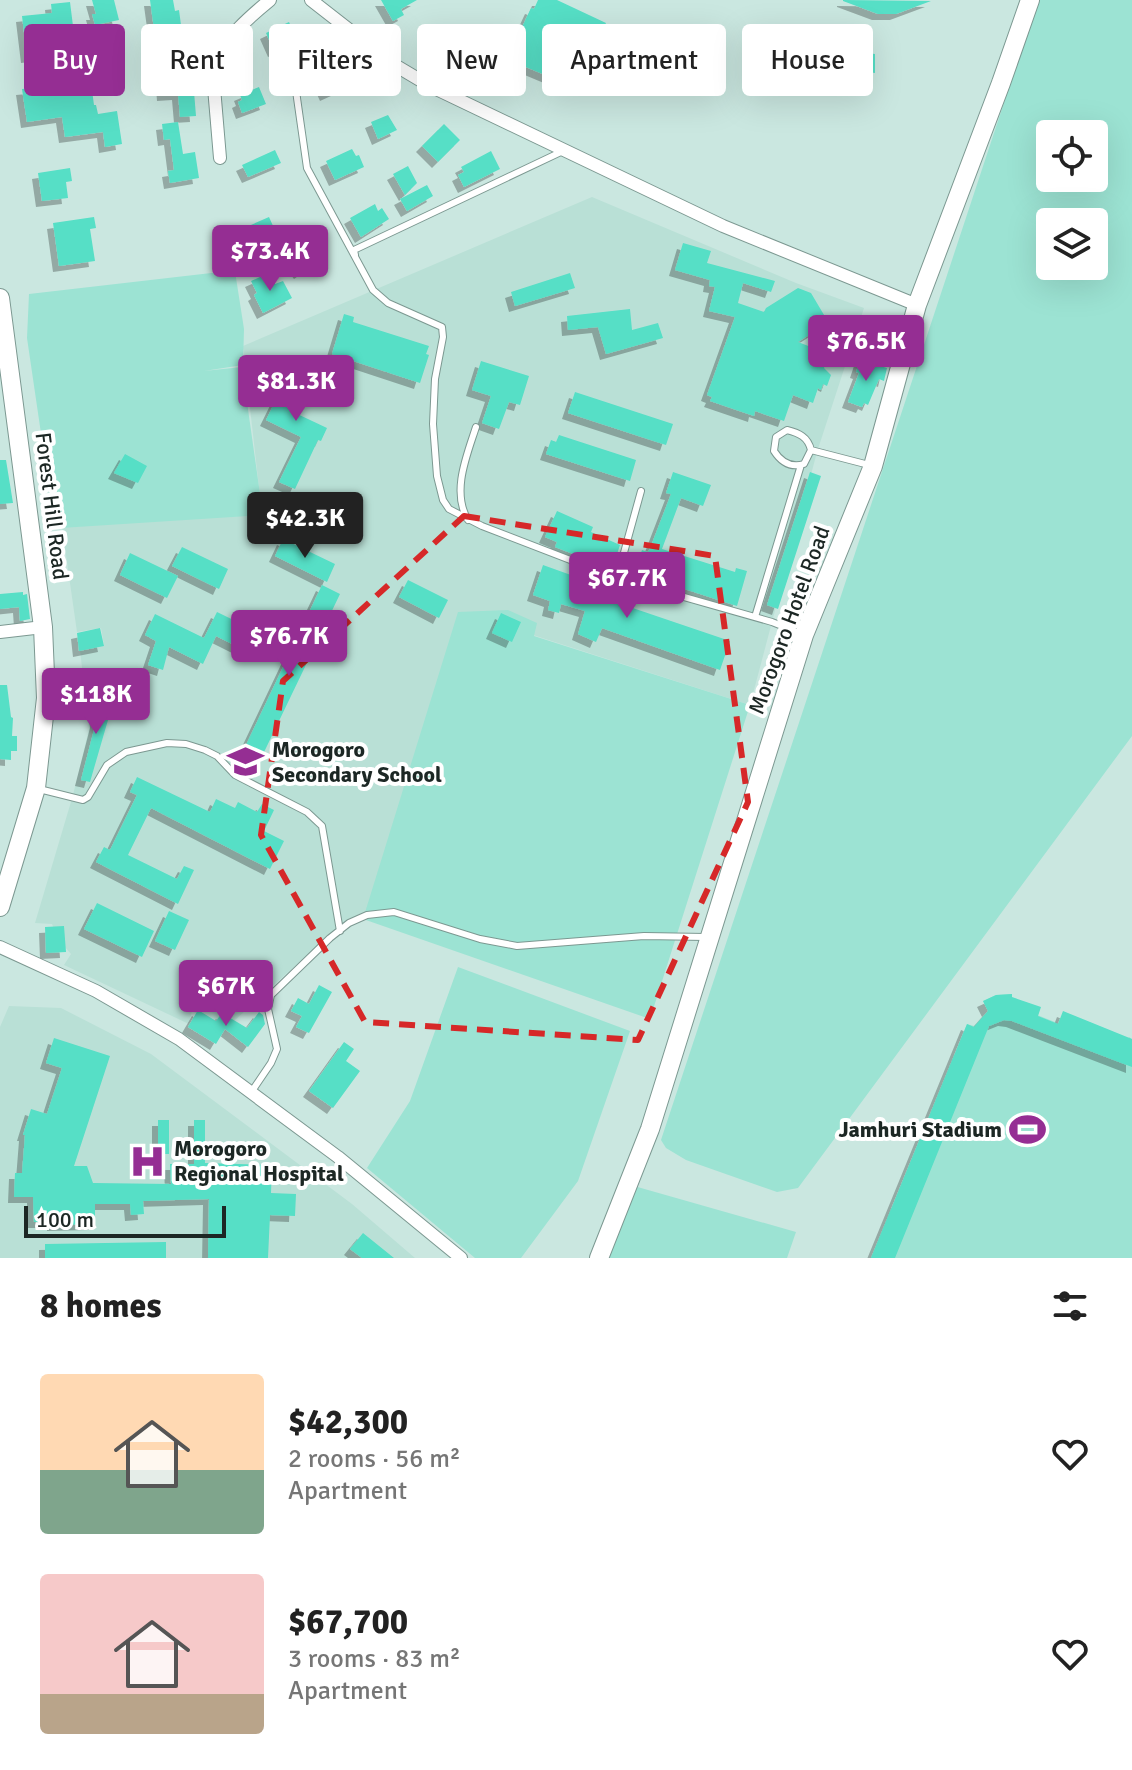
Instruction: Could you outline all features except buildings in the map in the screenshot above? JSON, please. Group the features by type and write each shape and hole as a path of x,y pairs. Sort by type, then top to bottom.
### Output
{"street":[{"path":"220,158 212,64 251,13 270,0"},
{"path":"311,0 393,64 430,86 723,226 917,305"},
{"name":"Morogoro Hotel Road","path":"599,1258 650,1129 804,635 873,466 917,305 1030,0"},
{"name":"Forest Hill Road","path":"0,298 5,376 43,627 46,698 36,788 0,907"},
{"path":"0,632 43,627"},
{"path":"0,947 68,978 179,1039 338,1157 461,1258"}],"lane":[{"path":"297,96 307,168 379,298 442,327 434,405 437,476 443,500 449,509 482,526"},
{"path":"356,258 354,250 567,150"},
{"path":"476,427 462,474 461,504 468,519 617,578 755,617 804,635"},
{"path":"783,431 796,432 808,441 811,450 807,461 792,465 779,458 773,447 776,437 783,431"},
{"path":"811,450 873,466"},
{"path":"755,617 801,465"},
{"path":"617,578 641,491"},
{"path":"36,788 83,800 88,797 107,765 126,752 167,743 186,744 205,750 217,756 235,775 307,812 322,826 340,933"},
{"path":"252,1091 277,1049 268,1009 269,998 349,923 376,912 389,911 480,939 517,946 644,936 710,937"}],"highlighted area":[{"path":"464,516 715,556 748,802 638,1040 365,1022 261,835 283,681"}],"shaded area":[{"path":"592,197 796,283 864,308 817,452 750,705 533,635 364,919 316,947 225,1029 192,1011 189,1024 64,965 71,954 58,939 52,924 35,923 89,729 80,650 104,645 101,628 77,632 62,527 262,514 243,346"},
{"name":"Morogoro Regional Hospital","path":"9,1006 61,1008 151,1054 352,1204 415,1258 0,1258 0,1027"}],"green space":[{"path":"1038,0 1132,0 1132,736 798,1188 777,1192 686,1160 666,1148 661,1140"},
{"path":"234,265 244,329 243,365 204,371 242,367 263,515 61,528 54,522 27,338 29,294 220,272"},
{"path":"508,610 537,623 534,636 750,705 650,1019 363,919 458,612"},
{"path":"458,967 630,1031 578,1181 521,1258 475,1258 367,1168 410,1101"},
{"name":"Jamhuri Stadium","path":"1012,994 1012,1005 1123,1049 1129,1037 1132,1039 1132,1258 871,1258 891,1208 900,1211 895,1200 954,1055 961,1057 958,1047 967,1024 974,1026 988,1011 983,1001 996,995"},
{"path":"627,1184 796,1232 787,1258 601,1258"}],"place":[{"name":"Morogoro Secondary School","path":"246,762"},
{"name":"Jamhuri Stadium","path":"1028,1129"},
{"name":"Morogoro Regional Hospital","path":"148,1161"}]}
